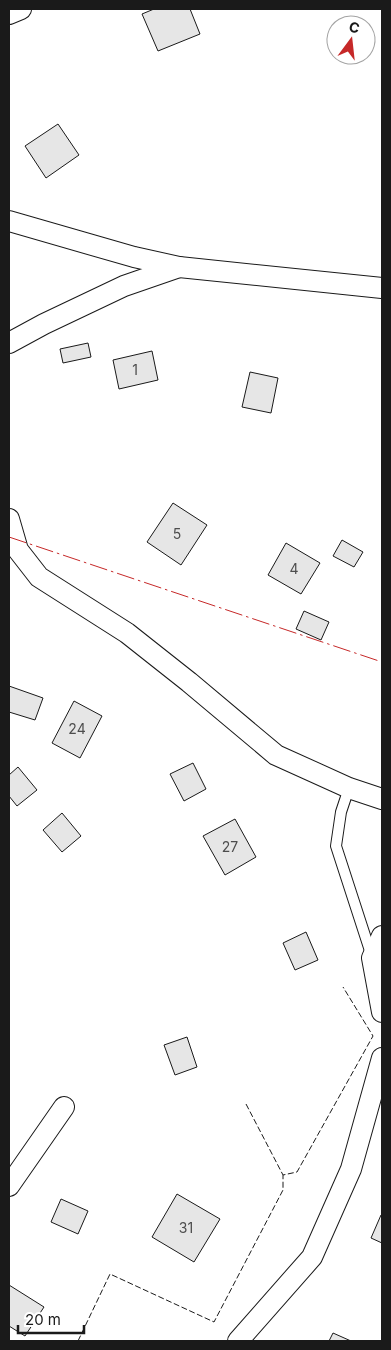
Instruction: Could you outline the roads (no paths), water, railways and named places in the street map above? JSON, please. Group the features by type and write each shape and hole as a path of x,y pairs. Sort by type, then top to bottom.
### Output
{"street":[{"path":"9,14 21,9"},
{"path":"9,221 134,257 180,267 382,288"},
{"path":"9,343 124,286 180,267"},
{"path":"9,519 18,550 39,578 127,633 276,755 349,788 382,798"},
{"path":"382,936 372,958 382,1012"},
{"path":"238,1341 312,1257 351,1168 382,1058"},
{"path":"9,1186 64,1106"}],"lane":[{"path":"349,788 341,812 336,846 372,958"}]}
